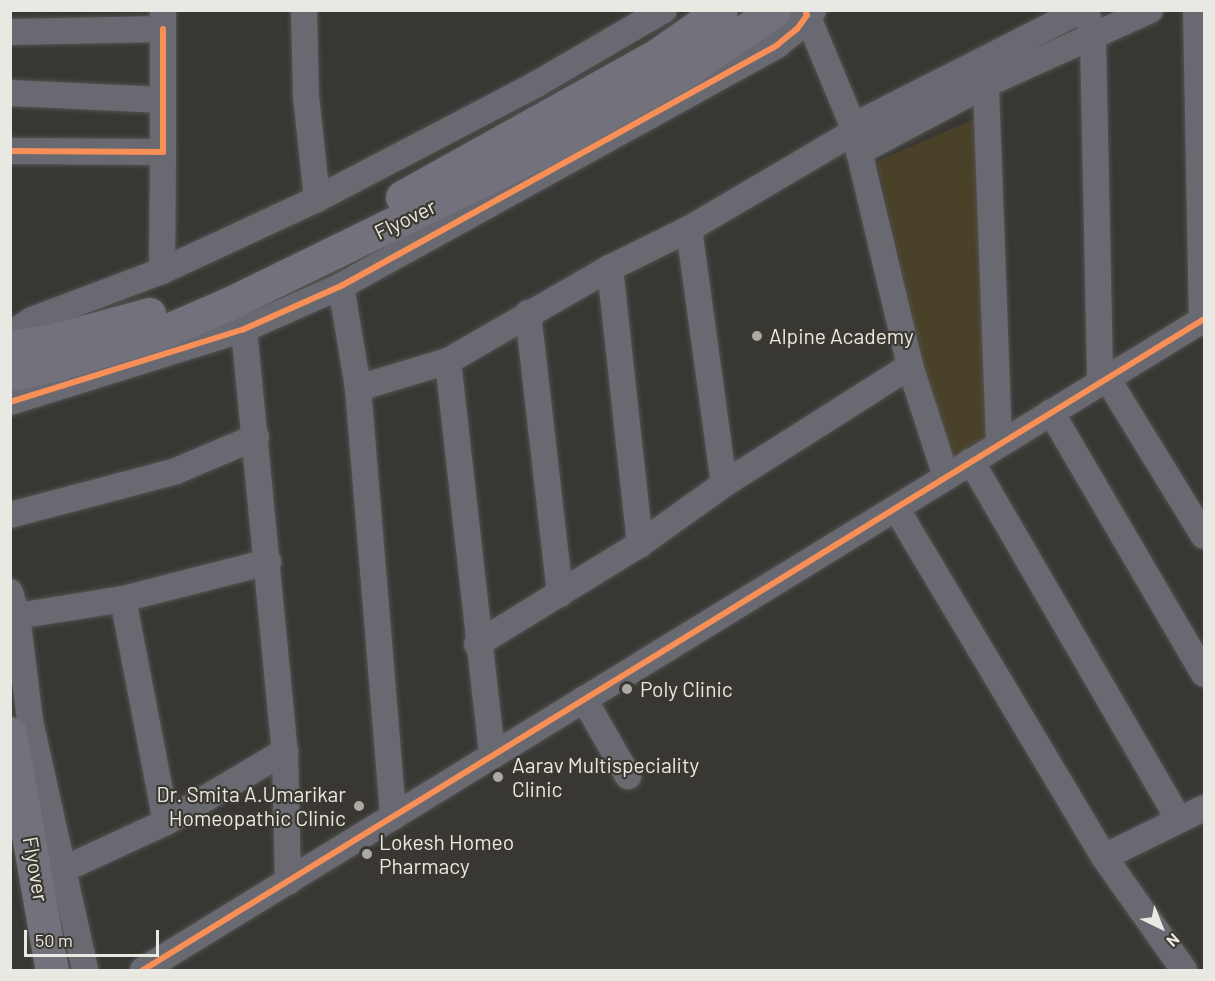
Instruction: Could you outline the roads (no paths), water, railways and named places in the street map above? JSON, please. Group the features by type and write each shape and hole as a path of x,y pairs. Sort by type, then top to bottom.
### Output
{"main road":[{"name":"Flyover","path":"10,374 58,364 161,333 371,226 657,55 721,10"},
{"name":"Flyover","path":"10,346 47,342 150,313 371,226 538,153 673,78 775,10"},
{"name":"Flyover","path":"10,732 52,970"}],"street":[{"path":"304,10 306,96 317,199"},
{"path":"10,334 32,320 162,271 317,199 535,85 664,10"},
{"path":"358,388 448,361 610,268 689,229 855,137 986,72 1084,10 1093,39 1104,380 1204,536"},
{"path":"986,72 1093,39 1150,10"},
{"path":"143,970 1203,320 1196,10"},
{"path":"10,402 244,329 341,286 777,45 808,12 855,137 910,366 946,477"},
{"path":"10,32 163,20 162,271"},
{"path":"986,72 999,444"},
{"path":"10,93 164,100"},
{"path":"10,151 163,152"},
{"path":"689,229 724,484"},
{"path":"610,268 640,544"},
{"path":"341,286 358,388 393,817"},
{"path":"528,313 560,594"},
{"path":"244,329 285,751 288,882"},
{"path":"448,361 477,644 492,756"},
{"path":"477,644 640,544 724,484 910,366"},
{"path":"1051,412 1204,674"},
{"path":"10,515 176,471 256,437"},
{"path":"971,461 1179,820"},
{"path":"896,508 1104,857 1184,970"},
{"path":"85,970 60,871 30,721 14,604 123,599 268,562"},
{"path":"123,599 166,822"},
{"path":"584,699 628,776"},
{"path":"60,871 166,822 285,751"},
{"path":"10,797 34,931 44,970"},
{"path":"1104,857 1204,808"}],"place":[{"name":"Alpine Academy","path":"757,336"},
{"name":"Poly Clinic","path":"627,689"},
{"name":"Aarav Multispeciality Clinic","path":"498,777"},
{"name":"Dr. Smita A.Umarikar Homeopathic Clinic","path":"359,806"},
{"name":"Lokesh Homeo Pharmacy","path":"367,854"}]}
